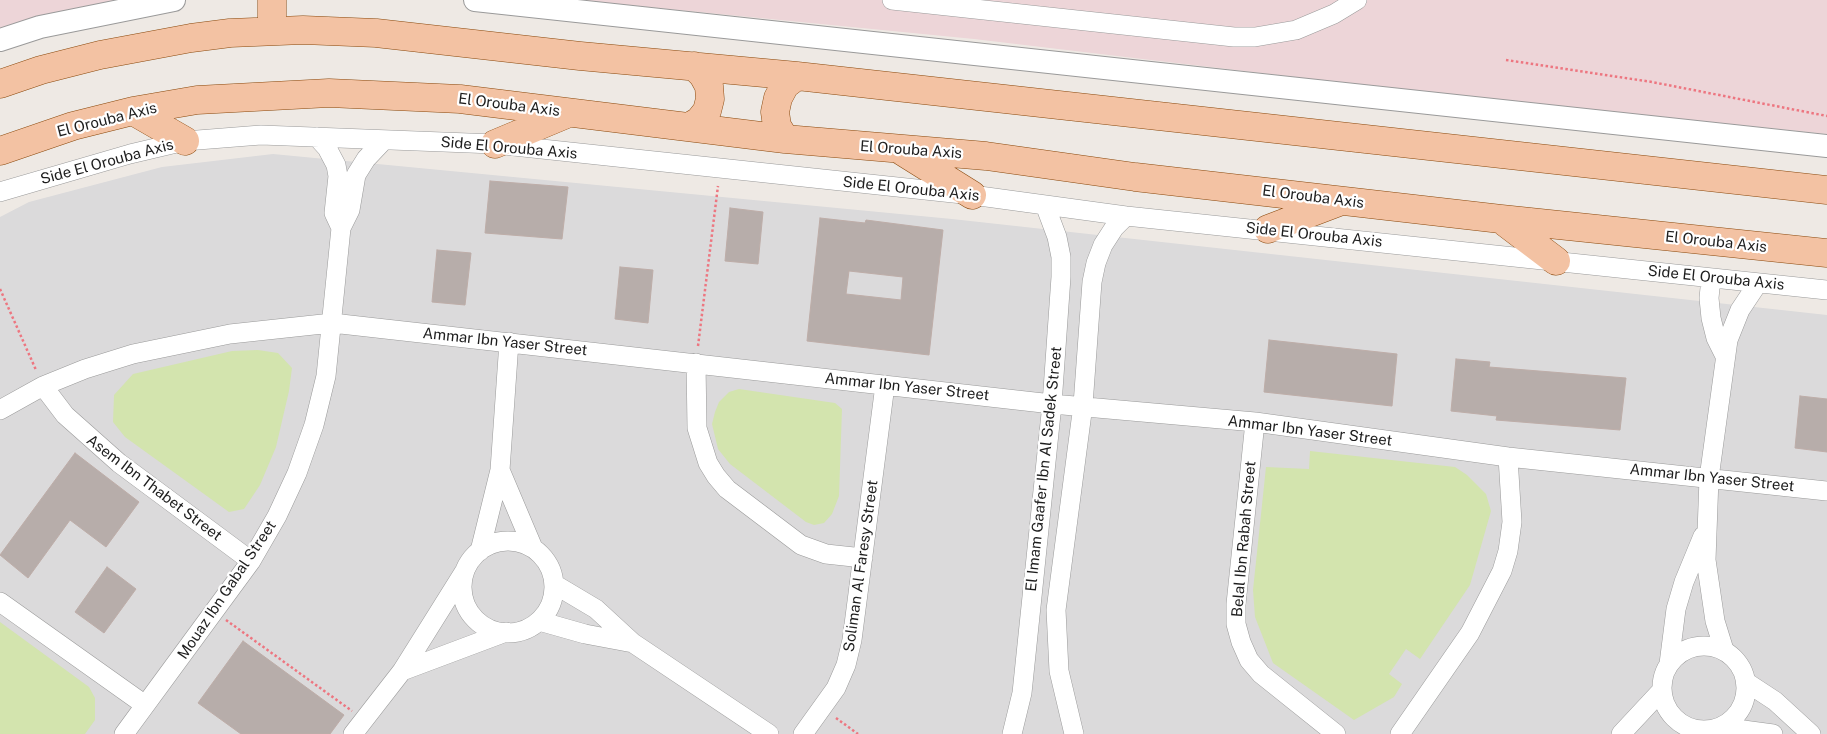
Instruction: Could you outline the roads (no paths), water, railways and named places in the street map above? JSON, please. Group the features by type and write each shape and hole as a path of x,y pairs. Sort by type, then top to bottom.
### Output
{"main road":[{"path":"272,0 272,31"},
{"path":"0,84 41,70 158,43 230,33 272,31 376,33 580,56 797,76 1827,190"},
{"path":"689,127 700,121 707,111 710,99 709,86 703,75 694,66"},
{"path":"784,139 777,126 775,112 781,91 797,76"},
{"name":"El Orouba Axis","path":"0,151 74,126 133,111 197,100 329,93 460,99 784,139 986,156 1135,177 1343,201 1827,253"},
{"path":"133,111 185,141"},
{"path":"495,144 571,113"},
{"path":"896,148 972,195"},
{"path":"1268,229 1343,201"},
{"path":"1501,219 1556,261"}],"street":[{"path":"0,40 40,27 174,0"},
{"path":"475,0 1827,146"},
{"path":"892,0 1248,37 1276,34 1315,23 1357,0"},
{"name":"Side El Orouba Axis","path":"0,192 130,154 185,141 261,135 495,144 972,195 1126,216 1268,229 1827,290"},
{"name":"Mouaz Ibn Gabal Street","path":"317,137 327,148 336,165 338,176 334,213 341,228"},
{"name":"Mouaz Ibn Gabal Street","path":"124,734 251,561 277,516 297,473 326,376 341,228 350,210 356,175 366,158 384,140"},
{"name":"El Imam Gaafer Ibn Al Sadek Street","path":"1012,734 1022,693 1052,404 1061,257 1057,237 1044,205"},
{"name":"El Imam Gaafer Ibn Al Sadek Street","path":"1074,734 1059,671 1056,641 1056,610 1083,405 1092,282 1096,263 1103,245 1114,228 1126,216"},
{"path":"1712,278 1709,298 1711,318 1716,338 1725,356"},
{"path":"1724,650 1708,591 1706,530 1709,478 1728,340 1740,310 1758,283"},
{"name":"Ammar Ibn Yaser Street","path":"0,410 43,386 85,369 181,343 230,334 332,323 1052,404 1083,405 1255,422 1508,457 1827,491"},
{"path":"359,727 402,671 466,569 480,551 500,470 509,342"},
{"path":"696,363 697,428 708,463 727,489 801,545 826,554 863,558"},
{"name":"Soliman Al Faresy Street","path":"803,734 836,688 846,665 852,640 885,385"},
{"name":"Asem Ibn Thabet Street","path":"43,386 65,415 119,463 251,561"},
{"name":"Belal Ibn Rabah Street","path":"1255,422 1236,604 1236,624 1249,660 1261,674 1336,734"},
{"path":"1400,734 1470,633 1502,571 1508,551 1512,522 1508,457"},
{"path":"500,470 533,548"},
{"path":"1669,664 1676,609 1690,564 1706,530"},
{"path":"402,671 506,632 529,628 538,622 548,611 553,598 554,584 551,570 544,558 533,548 517,542 500,542 480,551"},
{"path":"466,569 463,581 467,606 483,625 506,632"},
{"path":"554,584 596,609 632,643 769,734"},
{"path":"0,602 145,705"},
{"path":"538,622 632,643"},
{"path":"1707,730 1738,714 1744,704 1746,682 1742,669 1735,658 1724,650 1704,645 1694,646 1675,656 1669,664 1663,676 1662,690 1668,710 1676,719 1694,729 1707,730 1773,734"},
{"path":"1746,682 1776,701 1811,734"},
{"path":"1621,734 1662,690"}]}
